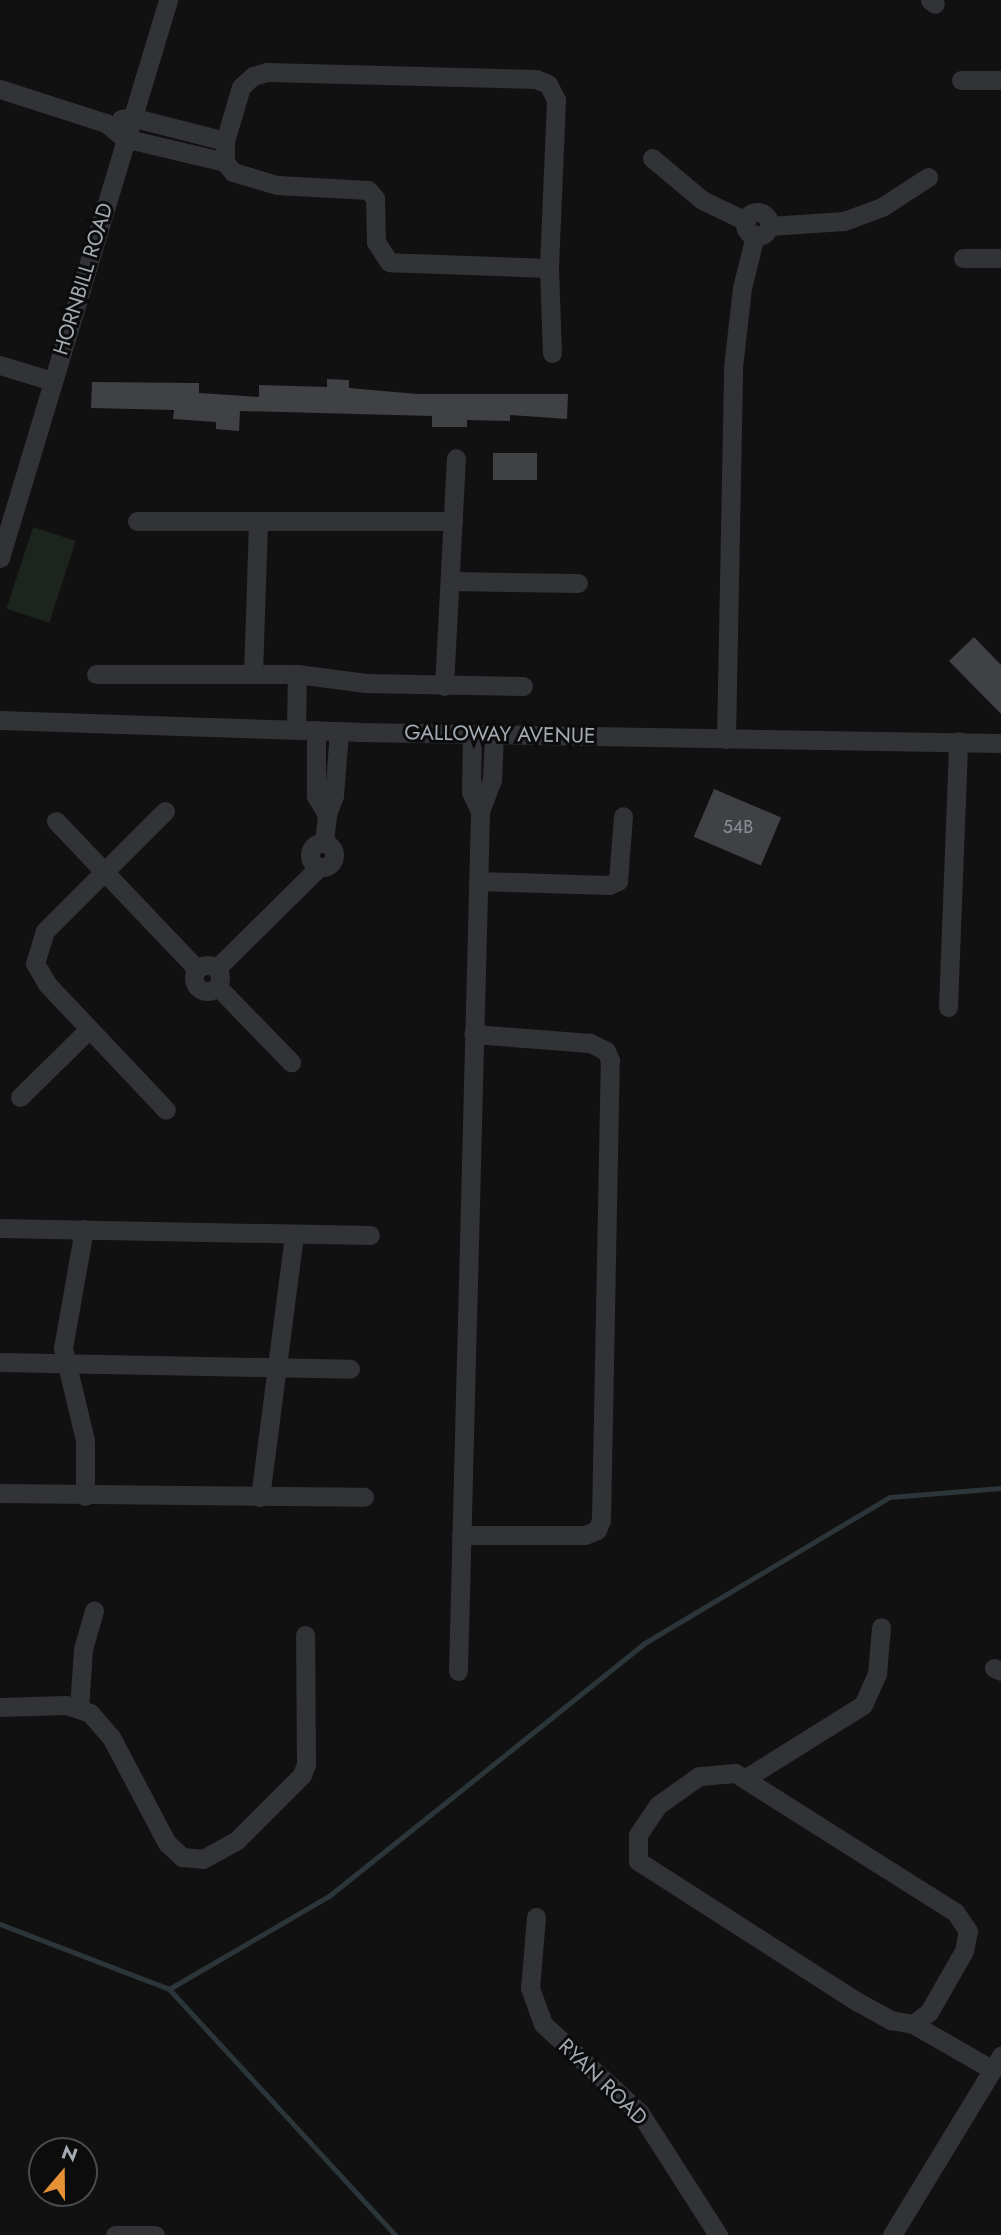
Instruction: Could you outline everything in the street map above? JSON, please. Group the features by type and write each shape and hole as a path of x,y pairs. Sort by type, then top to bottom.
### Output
{"street":[{"name":"HORNBILL ROAD","path":"0,558 124,138 168,0"},
{"path":"225,162 225,141 241,86 253,76 267,72 543,81 556,100 549,268 552,353"},
{"path":"961,80 1001,80"},
{"path":"0,89 106,123 124,138 225,162 242,176 277,185 368,190 375,198 376,242 389,262 549,268"},
{"path":"106,123 131,117 225,141"},
{"path":"652,158 702,200 757,227 844,221 882,207 928,177"},
{"path":"726,739 733,368 742,288 757,227"},
{"path":"962,258 1001,258"},
{"path":"0,365 52,381"},
{"path":"444,686 456,458"},
{"path":"137,521 453,521"},
{"path":"253,674 258,521"},
{"path":"450,581 578,583"},
{"path":"96,674 297,674 444,686 523,686"},
{"path":"296,729 297,674"},
{"name":"GALLOWAY AVENUE","path":"0,719 494,735 1001,743"},
{"path":"316,730 316,796 327,814"},
{"path":"211,975 319,867 332,860 332,850 324,844 327,814 334,796 339,731"},
{"path":"472,734 471,792 480,811"},
{"path":"458,1671 480,811 492,779 494,735"},
{"path":"948,1007 958,741"},
{"path":"164,811 105,873 45,930 35,956 37,969 47,984 166,1110"},
{"path":"478,881 610,885 621,874 623,816"},
{"path":"56,821 105,873 211,975 291,1062"},
{"path":"20,1097 89,1029"},
{"path":"461,1535 588,1535 601,1520 610,1060 606,1051 590,1043 473,1034"},
{"path":"0,1228 370,1235"},
{"path":"84,1229 65,1331 66,1365 85,1440 85,1496"},
{"path":"260,1497 294,1234"},
{"path":"0,1362 350,1369"},
{"path":"0,1493 364,1497"},
{"path":"79,1708 83,1649 94,1611"},
{"path":"746,1778 863,1705 877,1674 881,1627"},
{"path":"0,1707 79,1708 97,1719 111,1737 176,1853 196,1859 211,1857 237,1840 302,1776 305,1635"},
{"path":"892,2235 997,2063 913,2024 891,2020 858,2002 638,1861 638,1835 669,1794 712,1772 746,1778 963,1919 968,1931 964,1951 929,2012 913,2024"},
{"name":"RYAN ROAD","path":"537,1917 530,1988 543,2024 639,2113 718,2235"},
{"path":"115,2235 155,2235"}],"shaded area":[{"path":"33,527 76,541 49,623 6,609"}],"building":[{"path":"327,379 349,380 349,388 417,394 568,394 567,419 510,415 510,421 467,420 467,427 432,427 432,416 240,411 239,431 216,429 216,422 173,419 174,410 91,408 92,382 199,383 199,393 259,397 259,385 327,387"},
{"path":"493,453 537,453 537,480 493,480"},
{"path":"974,637 1001,665 1001,714 949,661"},
{"path":"714,789 781,818 761,865 694,837"}],"waterway":[{"path":"169,1989 329,1896 643,1644 890,1497 1001,1488"},
{"path":"0,1924 169,1989 395,2235"}]}
